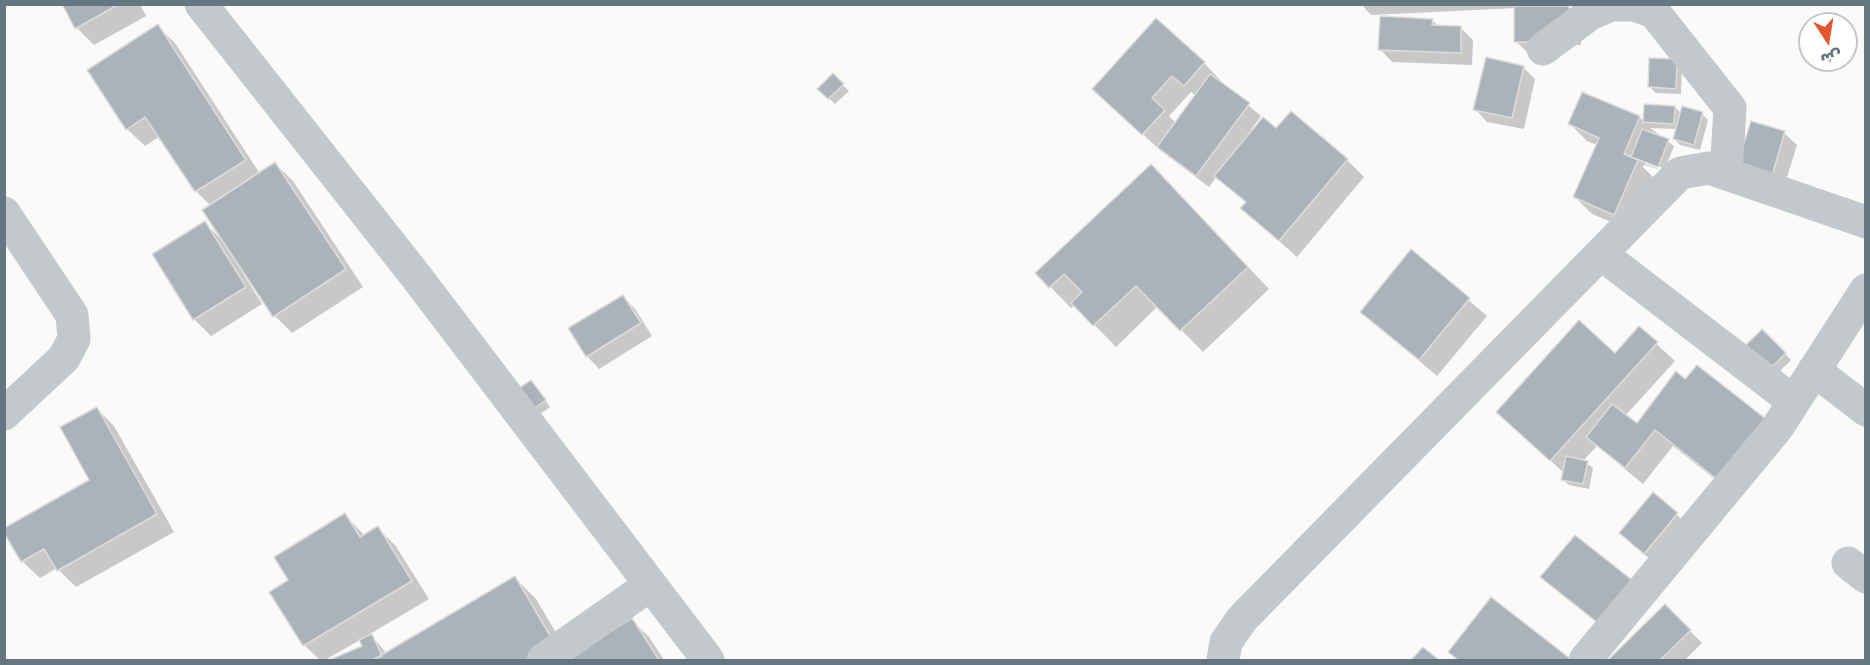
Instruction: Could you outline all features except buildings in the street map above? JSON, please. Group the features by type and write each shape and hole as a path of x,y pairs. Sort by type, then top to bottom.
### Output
{"street":[{"path":"201,4 416,275 708,660"},
{"path":"1543,49 1590,14 1611,5 1634,5 1654,12 1730,108 1726,174"},
{"path":"1223,660 1226,642 1242,619 1680,173 1709,168 1866,222"},
{"path":"4,213 72,315 75,339 64,358 4,414"},
{"path":"1601,254 1794,401"},
{"path":"1585,660 1777,428 1866,290"},
{"path":"1814,370 1866,410"},
{"path":"543,660 650,585"}]}
